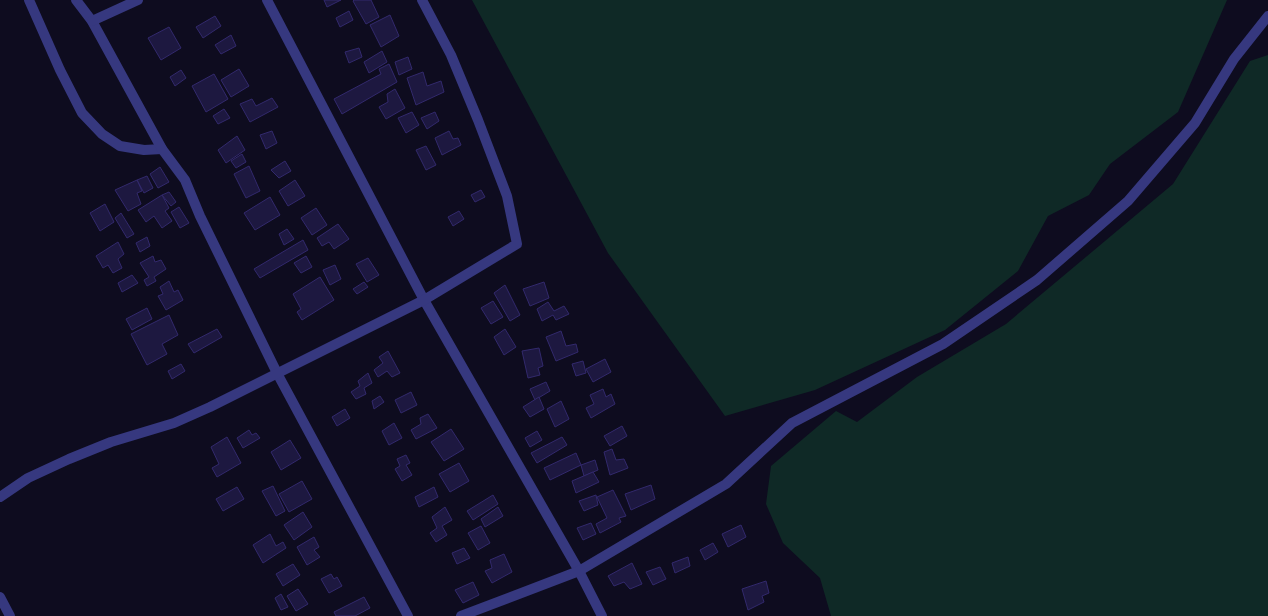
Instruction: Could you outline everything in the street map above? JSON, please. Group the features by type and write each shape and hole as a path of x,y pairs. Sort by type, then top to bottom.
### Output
{"street":[{"path":"29,0 60,70 82,113 102,134 120,146 144,150 162,149"},
{"path":"76,0 92,21 162,149 185,180 204,223 277,373 408,616"},
{"path":"92,21 138,0"},
{"path":"267,0 424,300 579,571 602,616"},
{"path":"0,497 28,478 69,459 111,442 174,423 210,407 424,300 517,244 507,196 486,141 451,55 422,0"},
{"path":"461,616 579,571 726,484 792,423 943,344 1037,280 1128,201 1195,123 1234,59 1268,16"},
{"path":"0,597 10,616"}],"green space":[{"path":"472,0 1227,0 1178,112 1110,164 1089,195 1048,216 1018,271 945,330 815,390 725,416 608,253"},
{"path":"1268,55 1268,616 831,616 820,578 783,543 766,504 771,466 836,411 857,422 917,377 1006,324 1173,184 1250,61"}],"building":[{"path":"324,0 341,0 327,7"},
{"path":"371,0 379,17 366,24 353,1"},
{"path":"349,11 353,20 340,27 336,18"},
{"path":"390,15 399,36 381,47 370,25"},
{"path":"215,16 221,26 203,38 196,27"},
{"path":"169,27 181,48 161,60 148,38"},
{"path":"231,35 236,46 221,54 215,45"},
{"path":"359,48 362,57 349,63 345,52"},
{"path":"382,51 387,62 369,73 364,62"},
{"path":"408,57 412,69 399,75 395,62"},
{"path":"389,64 397,82 342,114 334,99 381,74 379,69"},
{"path":"239,69 249,86 231,97 221,80"},
{"path":"181,70 186,78 175,86 170,77"},
{"path":"423,72 427,86 441,81 444,92 416,105 407,78"},
{"path":"214,74 228,99 206,112 192,86"},
{"path":"395,89 405,108 386,119 379,107 388,102 387,94"},
{"path":"272,98 278,107 250,122 240,104 252,99 256,106"},
{"path":"224,109 230,118 218,124 213,116"},
{"path":"412,112 419,125 406,133 398,118"},
{"path":"435,112 439,121 427,129 421,118"},
{"path":"272,131 277,143 266,149 260,135"},
{"path":"449,131 453,139 458,138 461,145 442,155 435,138"},
{"path":"237,136 245,150 226,163 218,150"},
{"path":"426,146 436,165 426,170 416,150"},
{"path":"242,154 246,162 236,168 231,161"},
{"path":"285,161 291,171 279,178 271,170"},
{"path":"249,166 260,191 246,198 234,174"},
{"path":"160,167 169,182 158,188 150,174"},
{"path":"147,176 153,188 144,193 137,180"},
{"path":"137,180 142,191 137,193 141,204 128,211 115,190"},
{"path":"295,180 305,196 288,206 279,191"},
{"path":"481,190 485,197 475,202 471,195"},
{"path":"169,192 176,202 171,206 162,195"},
{"path":"162,195 169,208 165,211 172,221 162,228 154,216 146,222 138,210"},
{"path":"270,197 280,215 255,230 244,213"},
{"path":"105,204 114,222 100,231 90,213"},
{"path":"179,207 189,223 180,228 171,212"},
{"path":"316,208 327,225 312,235 301,218"},
{"path":"459,211 464,219 453,226 448,217"},
{"path":"121,213 134,234 127,238 115,218"},
{"path":"338,224 349,239 334,249 329,242 322,246 317,238"},
{"path":"287,229 294,239 284,245 279,234"},
{"path":"147,237 150,246 140,252 136,243"},
{"path":"303,240 308,250 260,278 254,269"},
{"path":"118,242 124,254 118,259 122,268 113,273 108,265 103,268 96,256"},
{"path":"153,256 155,262 161,260 166,269 154,277 156,281 147,286 144,280 149,277 140,263"},
{"path":"306,256 312,267 301,273 294,263"},
{"path":"368,258 379,275 367,282 356,264"},
{"path":"335,265 341,279 330,285 323,270"},
{"path":"132,275 138,283 122,292 118,283"},
{"path":"320,277 334,300 302,320 297,312 301,309 293,294"},
{"path":"169,281 174,292 178,290 183,300 166,310 158,296 163,294 160,287"},
{"path":"364,282 368,287 357,294 353,289"},
{"path":"544,282 549,298 530,306 523,289"},
{"path":"505,285 520,315 510,321 494,293"},
{"path":"493,301 503,317 491,324 481,308"},
{"path":"548,302 554,311 564,306 569,314 556,320 553,315 542,321 537,309"},
{"path":"147,308 152,319 132,330 126,319"},
{"path":"169,315 178,335 162,344 167,354 147,365 131,334"},
{"path":"217,329 222,337 194,353 188,344"},
{"path":"505,329 516,347 504,355 494,337"},
{"path":"561,331 566,346 576,344 578,352 556,361 546,337"},
{"path":"539,348 543,366 538,368 540,375 528,378 522,351"},
{"path":"388,351 400,373 392,377 387,371 378,377 374,370 383,363 379,357"},
{"path":"605,359 611,372 593,382 586,369"},
{"path":"583,361 586,373 576,376 572,364"},
{"path":"181,364 185,371 172,379 168,371"},
{"path":"368,373 372,383 364,388 366,394 356,399 351,392 360,386 358,381"},
{"path":"546,382 550,391 535,400 530,389"},
{"path":"603,389 606,397 611,394 615,404 591,418 586,408 594,404 590,395"},
{"path":"411,392 417,405 401,413 395,400"},
{"path":"380,396 384,402 374,409 372,401"},
{"path":"539,397 544,409 530,417 523,407"},
{"path":"561,401 569,419 555,427 547,409"},
{"path":"345,409 350,418 337,426 332,417"},
{"path":"428,414 437,428 416,439 411,430 421,424 420,418"},
{"path":"394,423 402,438 389,445 382,431"},
{"path":"622,426 627,436 610,446 604,436"},
{"path":"451,429 464,449 444,461 431,442"},
{"path":"249,430 252,435 256,433 260,438 243,448 237,438"},
{"path":"537,431 542,440 530,447 525,438"},
{"path":"227,437 241,463 217,477 212,468 219,464 211,447"},
{"path":"562,437 567,445 537,463 531,453"},
{"path":"290,440 301,458 281,470 271,452"},
{"path":"612,449 616,460 624,459 628,468 610,475 604,452"},
{"path":"576,453 581,465 550,480 544,468"},
{"path":"406,455 410,463 406,465 412,475 402,481 395,469 400,466 397,459"},
{"path":"595,460 598,470 584,476 581,465"},
{"path":"459,463 469,481 450,492 439,474"},
{"path":"593,472 599,482 576,493 572,481"},
{"path":"302,481 312,499 289,512 279,494"},
{"path":"651,485 655,499 631,510 625,494"},
{"path":"273,486 285,511 276,516 262,491"},
{"path":"237,487 244,499 223,511 216,499"},
{"path":"434,487 438,497 419,507 415,497"},
{"path":"613,490 626,516 619,518 621,522 600,533 596,524 607,518 597,497"},
{"path":"493,495 498,504 473,520 467,511"},
{"path":"596,495 598,505 584,511 579,501"},
{"path":"445,507 452,520 442,526 447,535 436,542 430,533 437,528 432,517"},
{"path":"498,507 503,516 485,527 481,519"},
{"path":"303,512 312,527 294,540 284,525"},
{"path":"591,523 596,534 583,540 577,528"},
{"path":"741,525 746,537 728,547 722,534"},
{"path":"481,526 490,543 478,550 468,533"},
{"path":"270,534 276,546 283,542 286,548 263,563 253,545"},
{"path":"314,537 319,547 314,550 320,557 307,565 297,547"},
{"path":"713,543 718,552 705,560 700,550"},
{"path":"464,548 470,558 457,564 452,553"},
{"path":"504,554 512,572 492,583 485,571 492,568 490,560"},
{"path":"688,557 690,566 675,573 672,563"},
{"path":"632,563 642,584 630,589 624,582 614,586 608,576"},
{"path":"293,564 300,575 283,586 276,574"},
{"path":"660,567 666,579 653,585 646,572"},
{"path":"331,574 334,579 337,577 342,586 329,593 321,579"},
{"path":"766,581 769,593 762,596 764,602 748,610 742,589"},
{"path":"473,582 479,595 463,603 455,590"},
{"path":"298,589 308,604 296,611 287,596"},
{"path":"281,594 288,607 281,610 275,598"},
{"path":"364,597 370,608 355,616 336,616 334,612"}]}
